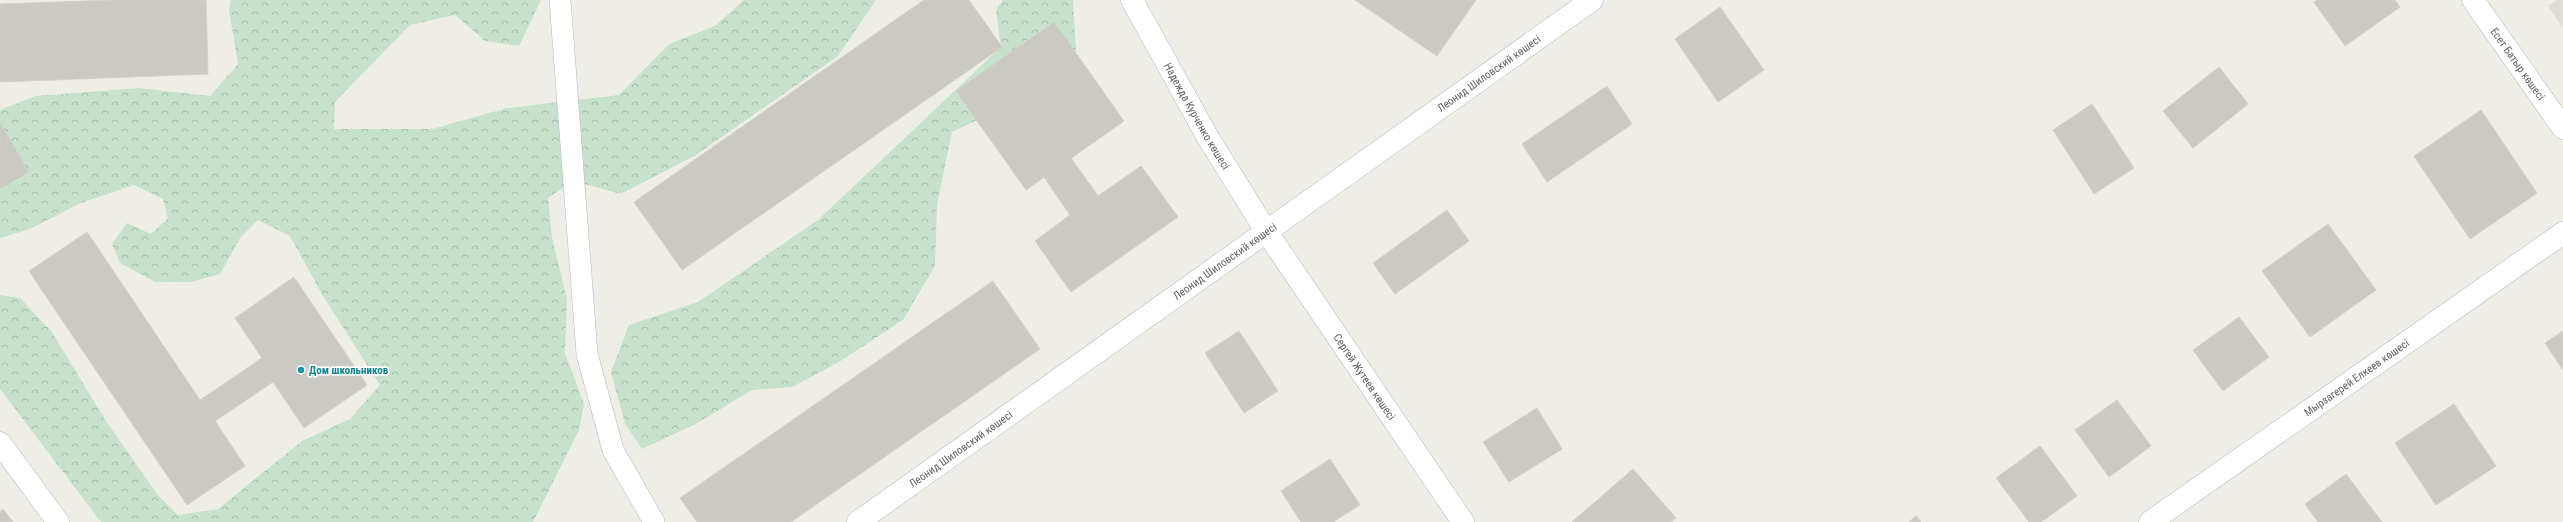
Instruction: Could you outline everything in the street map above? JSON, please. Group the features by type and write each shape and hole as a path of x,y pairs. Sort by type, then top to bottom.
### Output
{"street":[{"name":"Надежда Курченко көшесі","path":"1132,0 1207,136 1266,231"},
{"name":"Леонид Шиловский көшесі","path":"864,520 1266,231 1592,0"},
{"name":"Есет Батыр көшесі","path":"2473,0 2563,128"},
{"name":"Сергей Жутеев көшесі","path":"1266,231 1463,522"},
{"name":"Мырзагерей Елкеев көшесі","path":"2150,522 2563,233"},
{"path":"0,443 58,522"}],"lane":[{"path":"560,0 587,354 613,450 654,522"}],"shaded area":[{"path":"2557,0 2563,0 2563,28 2548,6"}],"green space":[{"path":"231,0 541,0 519,46 485,41 455,15 410,25 335,102 334,129 432,129 507,108 619,95 669,44 715,26 744,0 876,0 838,56 696,155 621,194 573,181 548,198 552,237 567,299 565,353 584,404 579,430 533,522 101,522 0,389 0,295 20,298 52,332 104,418 157,494 178,515 218,509 302,441 350,419 380,385 323,296 290,236 258,220 240,238 220,274 191,282 155,282 120,263 112,244 127,223 151,234 168,218 163,199 134,185 81,203 30,229 0,238 0,110 36,96 139,88 210,96 238,64 229,10"},
{"path":"1003,0 1073,0 1076,52 1051,85 952,132 937,205 935,266 903,320 839,362 792,387 752,390 696,424 642,449 625,424 611,372 629,325 698,302 818,220 1001,47 996,10"}],"building":[{"path":"114,0 206,0 208,74 0,82 0,4"},
{"path":"924,0 969,0 1002,47 682,270 634,202"},
{"path":"1355,0 1476,0 1437,56"},
{"path":"2317,0 2395,0 2400,7 2345,46 2314,2"},
{"path":"1720,7 1764,70 1718,102 1675,39"},
{"path":"1054,22 1124,121 1026,190 956,91"},
{"path":"2219,67 2248,104 2193,148 2163,111"},
{"path":"1607,86 1632,124 1547,182 1522,144"},
{"path":"2092,104 2134,168 2094,194 2053,130"},
{"path":"2481,110 2537,193 2470,239 2414,156"},
{"path":"0,123 29,172 0,189"},
{"path":"1071,158 1098,196 1141,166 1178,217 1071,292 1035,241 1070,215 1044,177"},
{"path":"1447,210 1469,241 1395,294 1373,263"},
{"path":"2328,224 2376,290 2310,337 2262,271"},
{"name":"Дом школьников","path":"87,232 200,400 262,358 235,318 294,277 367,385 304,428 273,382 215,421 245,466 187,505 29,271"},
{"path":"993,281 1040,349 791,522 697,522 680,498"},
{"path":"2239,317 2269,357 2223,391 2193,350"},
{"path":"1239,331 1278,391 1244,413 1205,353"},
{"path":"2563,331 2563,370 2545,343"},
{"path":"2117,400 2151,446 2109,477 2075,430"},
{"path":"2454,404 2496,466 2436,505 2395,443"},
{"path":"1537,408 1562,449 1509,482 1483,442"},
{"path":"2040,446 2077,496 2041,522 2029,522 1996,478"},
{"path":"1330,459 1360,505 1333,522 1301,522 1281,491"},
{"path":"1633,469 1676,518 1671,522 1572,522"},
{"path":"2346,474 2382,522 2318,522 2305,504"},
{"path":"3,509 13,522 0,522 0,511"},
{"path":"1916,516 1921,522 1909,522"}],"place":[{"name":"Дом школьников","path":"301,370"}]}
